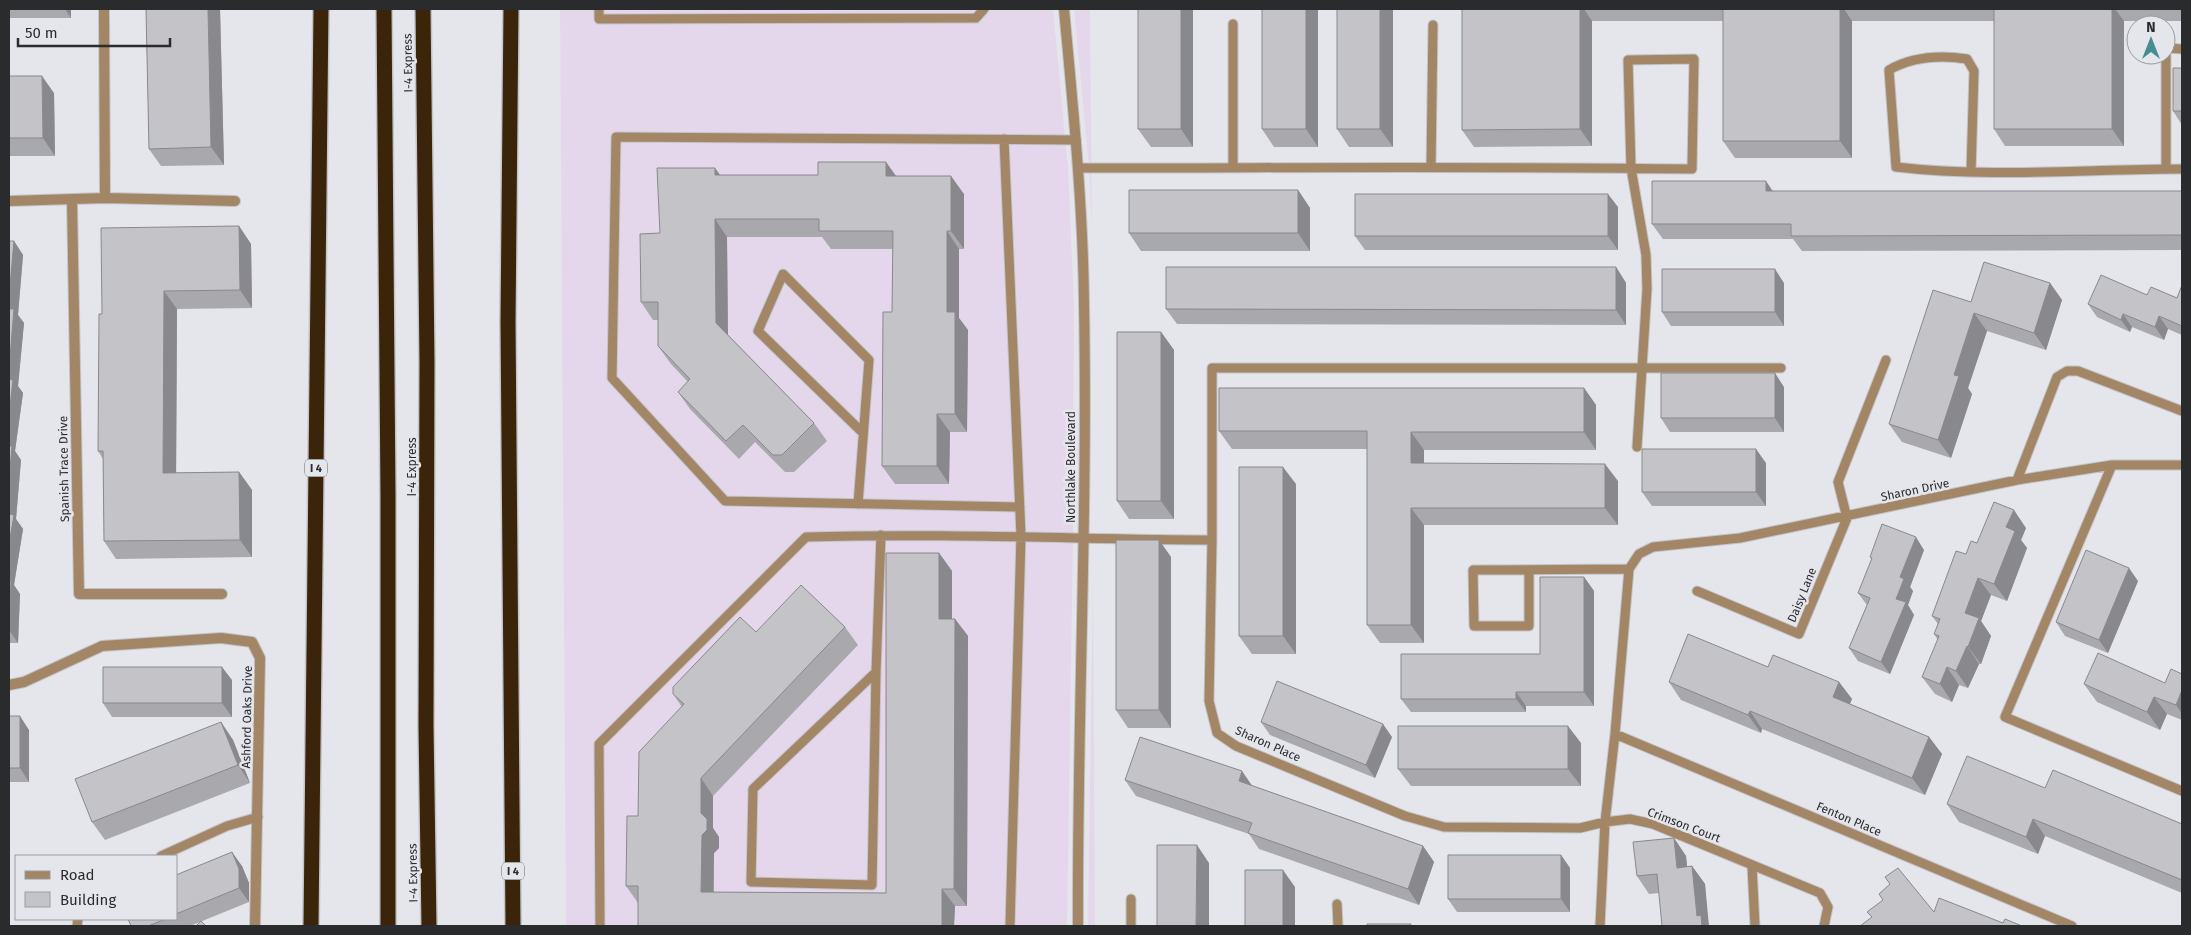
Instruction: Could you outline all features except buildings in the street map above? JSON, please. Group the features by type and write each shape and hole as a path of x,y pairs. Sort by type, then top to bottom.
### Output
{"highway":[{"name":"I 4","path":"311,926 321,9"},
{"name":"I-4 Express","path":"384,9 388,484 388,926"},
{"name":"I-4 Express","path":"423,9 427,362 426,726 429,926"},
{"name":"I 4","path":"512,9 508,332 513,926"}],"street":[{"path":"104,9 105,198"},
{"name":"Northlake Boulevard","path":"1064,9 1078,168 1084,303 1084,539 1078,926"},
{"path":"9,201 105,198 235,201"},
{"name":"Spanish Trace Drive","path":"72,200 79,594 222,594"},
{"name":"Ashford Oaks Drive","path":"9,684 24,682 102,646 221,638 252,642 260,658 256,926"}],"lane":[{"path":"599,9 599,19 976,18 984,9"},
{"path":"859,9 860,18"},
{"path":"1233,24 1233,168"},
{"path":"1432,168 1433,25"},
{"path":"1971,172 1974,71 1967,59 1947,56 1904,62 1889,70 1896,167 1971,172 2182,169"},
{"path":"1078,168 1631,168 1692,169 1694,60 1628,60 1631,168 1646,256 1647,289 1637,447"},
{"path":"2166,65 2166,169"},
{"path":"1020,507 725,501 612,378 616,137 1076,140"},
{"path":"1004,139 1021,536 1010,926"},
{"path":"858,504 863,433 868,360 783,274 758,331 863,433"},
{"path":"1847,518 1838,482 1886,360"},
{"path":"1642,367 1781,368"},
{"name":"Sharon Place","path":"1605,822 1580,828 1444,827 1396,812 1236,746 1217,733 1209,701 1212,540 1212,368 1642,367"},
{"path":"2017,480 2057,377 2067,371 2078,371 2182,412"},
{"path":"2112,465 2005,717 2182,791"},
{"name":"Sharon Drive","path":"1629,569 1639,554 1653,547 1740,538 1847,518 2017,480 2112,465 2182,465"},
{"name":"Daisy Lane","path":"1697,591 1799,634 1847,518"},
{"path":"600,926 598,744 806,537 881,535 1021,536 1084,539 1212,540"},
{"path":"876,672 753,789 751,882 872,885 881,535"},
{"path":"1529,570 1529,626 1474,626 1473,570 1629,569 1615,734 1605,822 1600,922"},
{"name":"Fenton Place","path":"1615,734 2072,926"},
{"path":"163,855 227,826 258,818"},
{"name":"Crimson Court","path":"1605,822 1630,819 1653,824 1820,893 1828,907 1824,926"},
{"path":"1752,866 1755,926"},
{"path":"1131,899 1131,926"},
{"path":"1337,904 1338,926"}],"shaded area":[{"path":"560,9 1053,9 1068,168 1074,303 1073,539 1067,926 566,926"},
{"path":"1074,9 1090,9 1092,234 1089,167"},
{"path":"1093,576 1095,926 1088,926 1088,922"}]}
